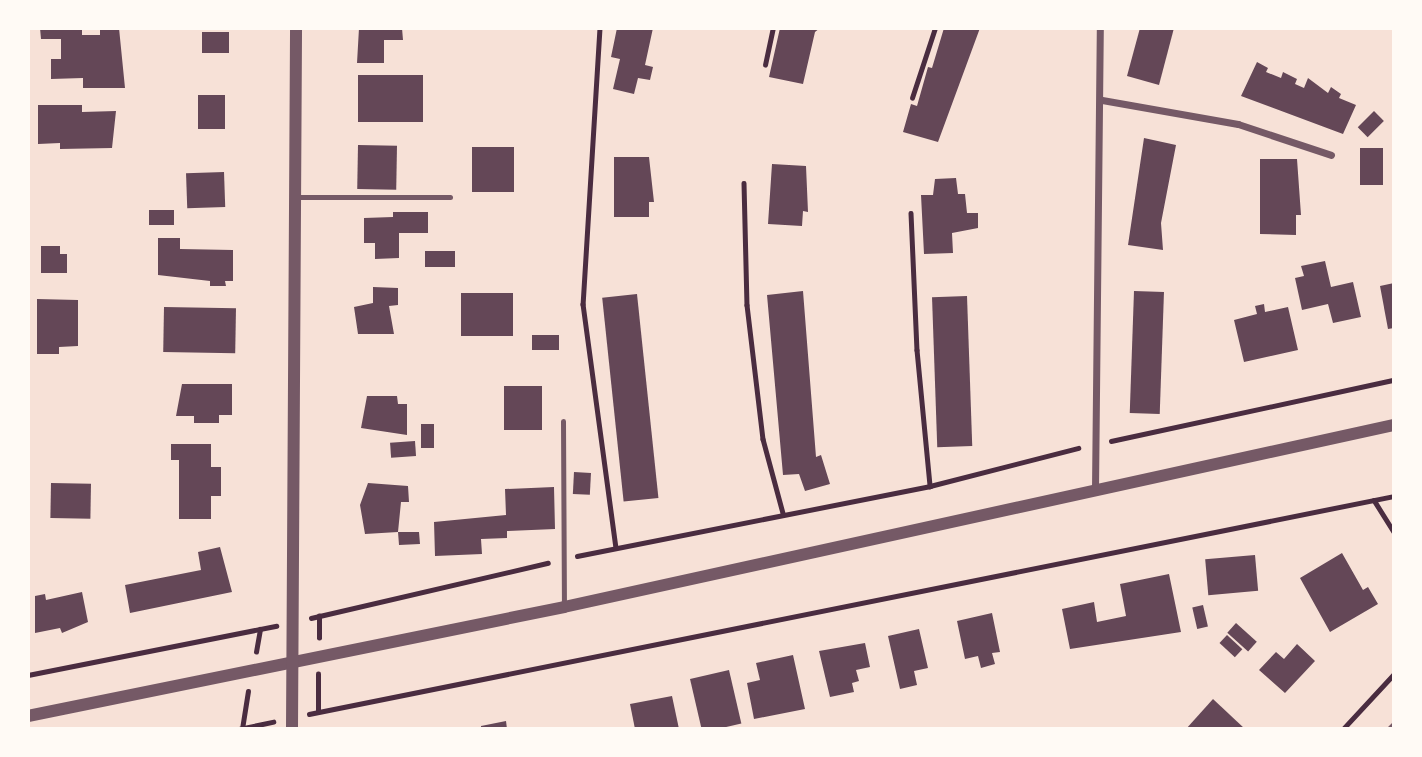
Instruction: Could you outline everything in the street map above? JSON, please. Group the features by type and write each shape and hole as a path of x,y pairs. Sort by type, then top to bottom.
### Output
{"street":[{"path":"292,723 296,28"},
{"path":"1095,489 1102,100 1099,29"},
{"path":"1102,100 1238,124 1331,155"},
{"path":"28,716 564,607 1394,425"},
{"path":"1390,729 1394,725"}],"lane":[{"path":"296,197 450,197"},
{"path":"563,421 564,607"}],"path":[{"path":"600,28 583,304 616,548"},
{"path":"765,65 774,28"},
{"path":"912,99 935,28"},
{"path":"744,183 747,305 763,439 783,513"},
{"path":"911,213 917,350 930,486"},
{"path":"28,675 294,622 616,548 783,513 930,486 1096,444 1394,380"},
{"path":"239,729 292,723 1394,496"},
{"path":"1374,500 1394,533"},
{"path":"1343,729 1394,674"}],"building":[{"path":"40,28 82,28 82,35 100,35 100,28 119,28 125,88 83,88 83,78 51,79 51,59 61,59 61,39 41,39"},
{"path":"359,28 402,28 403,40 384,40 384,63 357,63"},
{"path":"617,28 653,28 645,65 653,67 650,80 638,78 634,94 613,89 620,59 611,57"},
{"path":"780,28 820,28 815,32 803,84 769,77"},
{"path":"944,28 980,28 938,142 903,132 911,104 917,106 928,67 932,68"},
{"path":"1140,28 1174,28 1159,85 1127,76"},
{"path":"202,32 229,32 229,53 202,53"},
{"path":"1257,62 1268,68 1266,72 1281,78 1283,72 1297,79 1295,84 1304,88 1308,78 1328,93 1331,87 1341,94 1339,98 1356,105 1343,134 1241,96"},
{"path":"358,75 423,75 423,122 358,122"},
{"path":"198,95 225,95 225,129 198,129"},
{"path":"38,105 82,105 82,112 116,111 112,148 60,149 60,143 38,144"},
{"path":"1374,111 1384,121 1368,137 1358,127"},
{"path":"1144,138 1176,145 1161,223 1163,250 1128,245"},
{"path":"358,145 397,146 396,190 357,189"},
{"path":"472,147 514,147 514,192 472,192"},
{"path":"1360,148 1383,148 1383,185 1360,185"},
{"path":"614,157 649,157 654,202 649,202 649,217 614,217"},
{"path":"1260,159 1297,159 1301,215 1296,215 1296,235 1260,234"},
{"path":"772,164 806,166 808,212 803,211 802,226 768,224"},
{"path":"224,172 225,207 187,208 186,173"},
{"path":"956,178 958,194 965,194 967,213 978,213 978,228 952,233 953,253 924,254 921,195 933,195 935,179"},
{"path":"149,210 174,210 174,225 149,225"},
{"path":"393,212 428,212 428,233 399,233 399,258 375,259 375,243 364,243 364,218 393,217"},
{"path":"158,238 180,238 180,249 233,250 233,281 225,281 226,286 210,286 210,281 158,275"},
{"path":"41,246 60,246 60,254 67,254 67,273 41,273"},
{"path":"425,251 455,251 455,267 425,267"},
{"path":"1325,261 1331,287 1353,282 1361,317 1333,323 1328,304 1302,310 1295,278 1304,276 1301,266"},
{"path":"1394,283 1394,328 1388,329 1380,286"},
{"path":"373,287 398,288 398,305 389,306 394,334 358,334 354,307 373,303"},
{"path":"803,291 816,457 821,455 830,484 805,491 799,474 783,475 767,295"},
{"path":"1134,291 1164,292 1160,414 1130,413"},
{"path":"461,293 513,293 513,336 461,336"},
{"path":"637,294 658,498 624,502 602,298"},
{"path":"967,296 972,446 937,447 932,297"},
{"path":"37,299 78,300 78,346 59,347 59,354 37,354"},
{"path":"1264,304 1265,312 1288,307 1298,350 1244,362 1234,320 1257,314 1255,306"},
{"path":"164,307 236,308 235,353 163,352"},
{"path":"532,335 559,335 559,350 532,350"},
{"path":"182,384 232,384 232,415 219,415 219,423 194,423 194,416 176,416"},
{"path":"504,386 542,386 542,430 504,430"},
{"path":"367,396 397,396 398,404 407,404 407,435 361,428"},
{"path":"421,424 434,424 434,448 421,448"},
{"path":"415,441 416,456 391,458 390,443"},
{"path":"171,444 211,444 211,467 221,467 221,496 211,496 211,519 179,519 179,460 171,460"},
{"path":"574,472 591,473 590,495 573,494"},
{"path":"51,483 91,484 90,519 50,518"},
{"path":"368,483 408,486 409,502 401,502 398,532 365,534 360,505"},
{"path":"554,487 555,529 507,531 507,538 481,539 482,554 435,556 434,522 506,515 505,489"},
{"path":"398,532 419,532 420,544 399,545"},
{"path":"220,547 232,592 130,613 125,585 201,570 198,552"},
{"path":"1342,553 1363,590 1368,587 1378,604 1330,632 1300,578"},
{"path":"1255,555 1258,591 1208,595 1205,559"},
{"path":"1169,574 1181,632 1070,649 1062,609 1094,602 1097,622 1126,616 1120,584"},
{"path":"82,592 88,622 62,633 60,628 35,633 35,596 45,594 46,600"},
{"path":"1203,605 1208,626 1197,629 1192,607"},
{"path":"992,613 1000,652 992,653 995,664 981,668 978,656 965,659 957,621"},
{"path":"1236,623 1257,642 1248,651 1227,633"},
{"path":"919,629 928,668 914,671 917,685 900,689 888,636"},
{"path":"1227,635 1242,649 1235,657 1219,643"},
{"path":"865,643 870,667 856,670 859,681 852,683 854,692 830,697 819,651"},
{"path":"1297,644 1315,661 1285,693 1259,670 1276,652 1284,659"},
{"path":"793,655 805,709 754,719 747,683 760,680 756,663"},
{"path":"729,670 741,724 718,729 702,729 690,679"},
{"path":"672,696 679,729 635,729 630,704"},
{"path":"1213,699 1245,729 1186,729"},
{"path":"506,721 507,729 481,729 481,726"}]}
